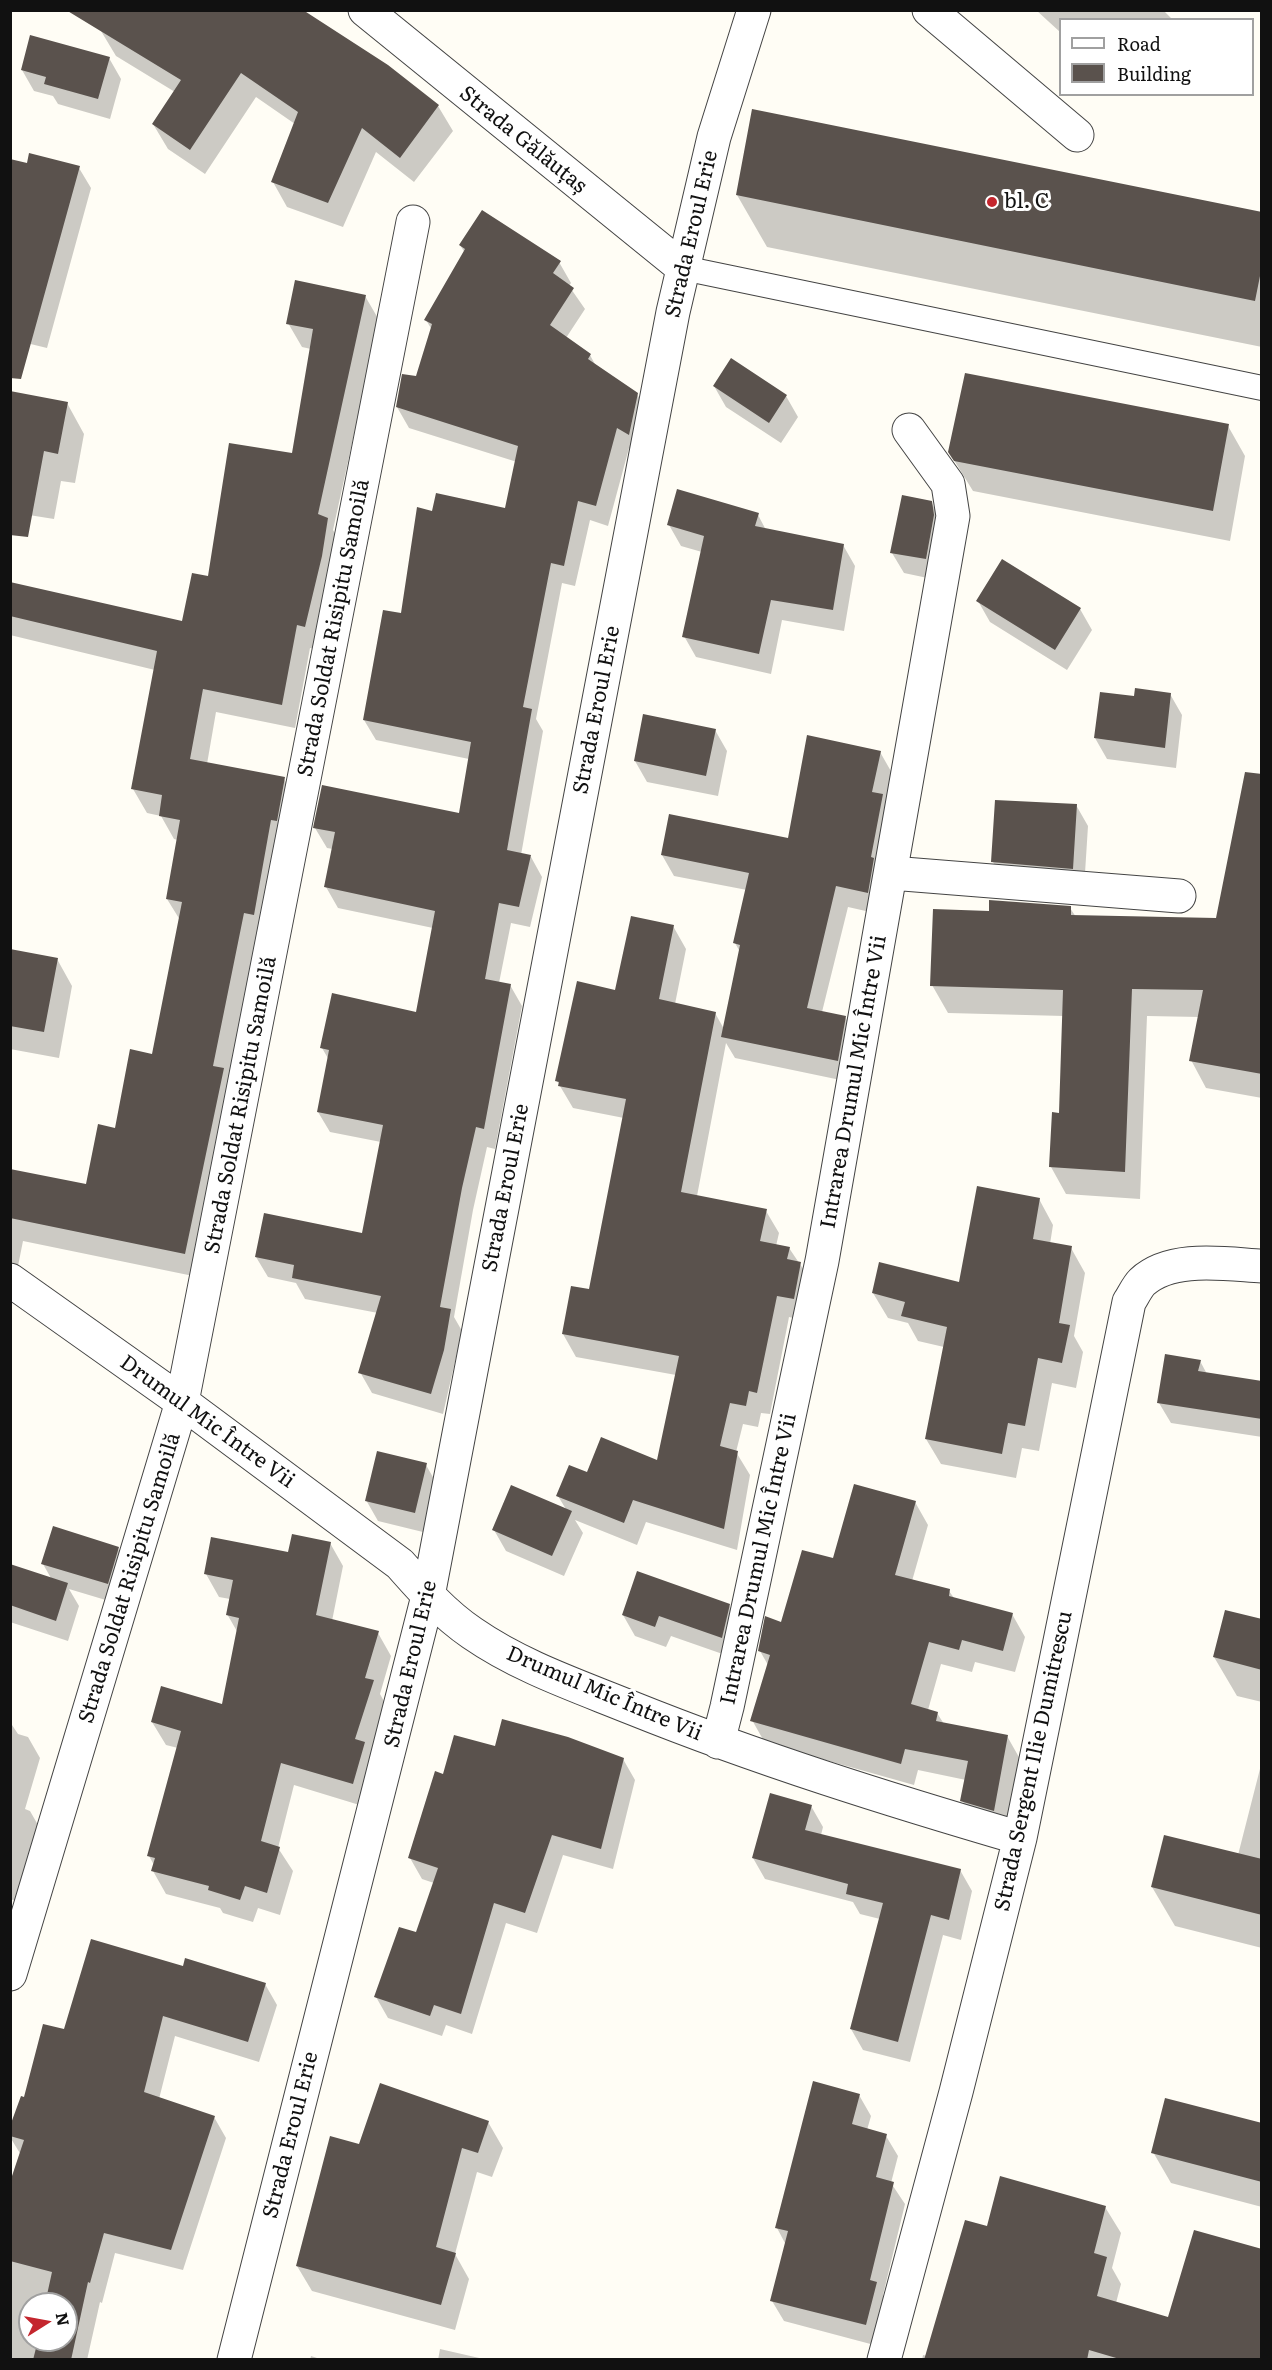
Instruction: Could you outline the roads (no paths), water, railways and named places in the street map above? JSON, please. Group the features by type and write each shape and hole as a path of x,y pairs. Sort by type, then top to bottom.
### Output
{"street":[{"name":"Strada Gălăuțaș","path":"365,10 682,268"},
{"name":"Strada Eroul Erie","path":"234,2360 428,1596 682,268 714,137 754,10"},
{"path":"928,10 1077,135"},
{"name":"Strada Soldat Risipitu Samoilă","path":"10,1974 182,1402 413,222"},
{"name":"Intrarea Drumul Mic Între Vii","path":"718,1742 728,1707 822,1261 953,516 948,484 909,430"},
{"path":"891,873 1179,896"},
{"name":"Strada Sergent Ilie Dumitrescu","path":"884,2360 956,2092 1020,1838 1129,1302 1141,1283 1157,1272 1173,1266 1208,1264 1262,1266"},
{"name":"Drumul Mic Între Vii","path":"10,1280 182,1402 400,1564 428,1596 470,1632 503,1653 540,1671 718,1742 1020,1838"}],"lane":[{"path":"682,268 1262,388"}],"place":[{"name":"bl. C","path":"992,202"}]}
